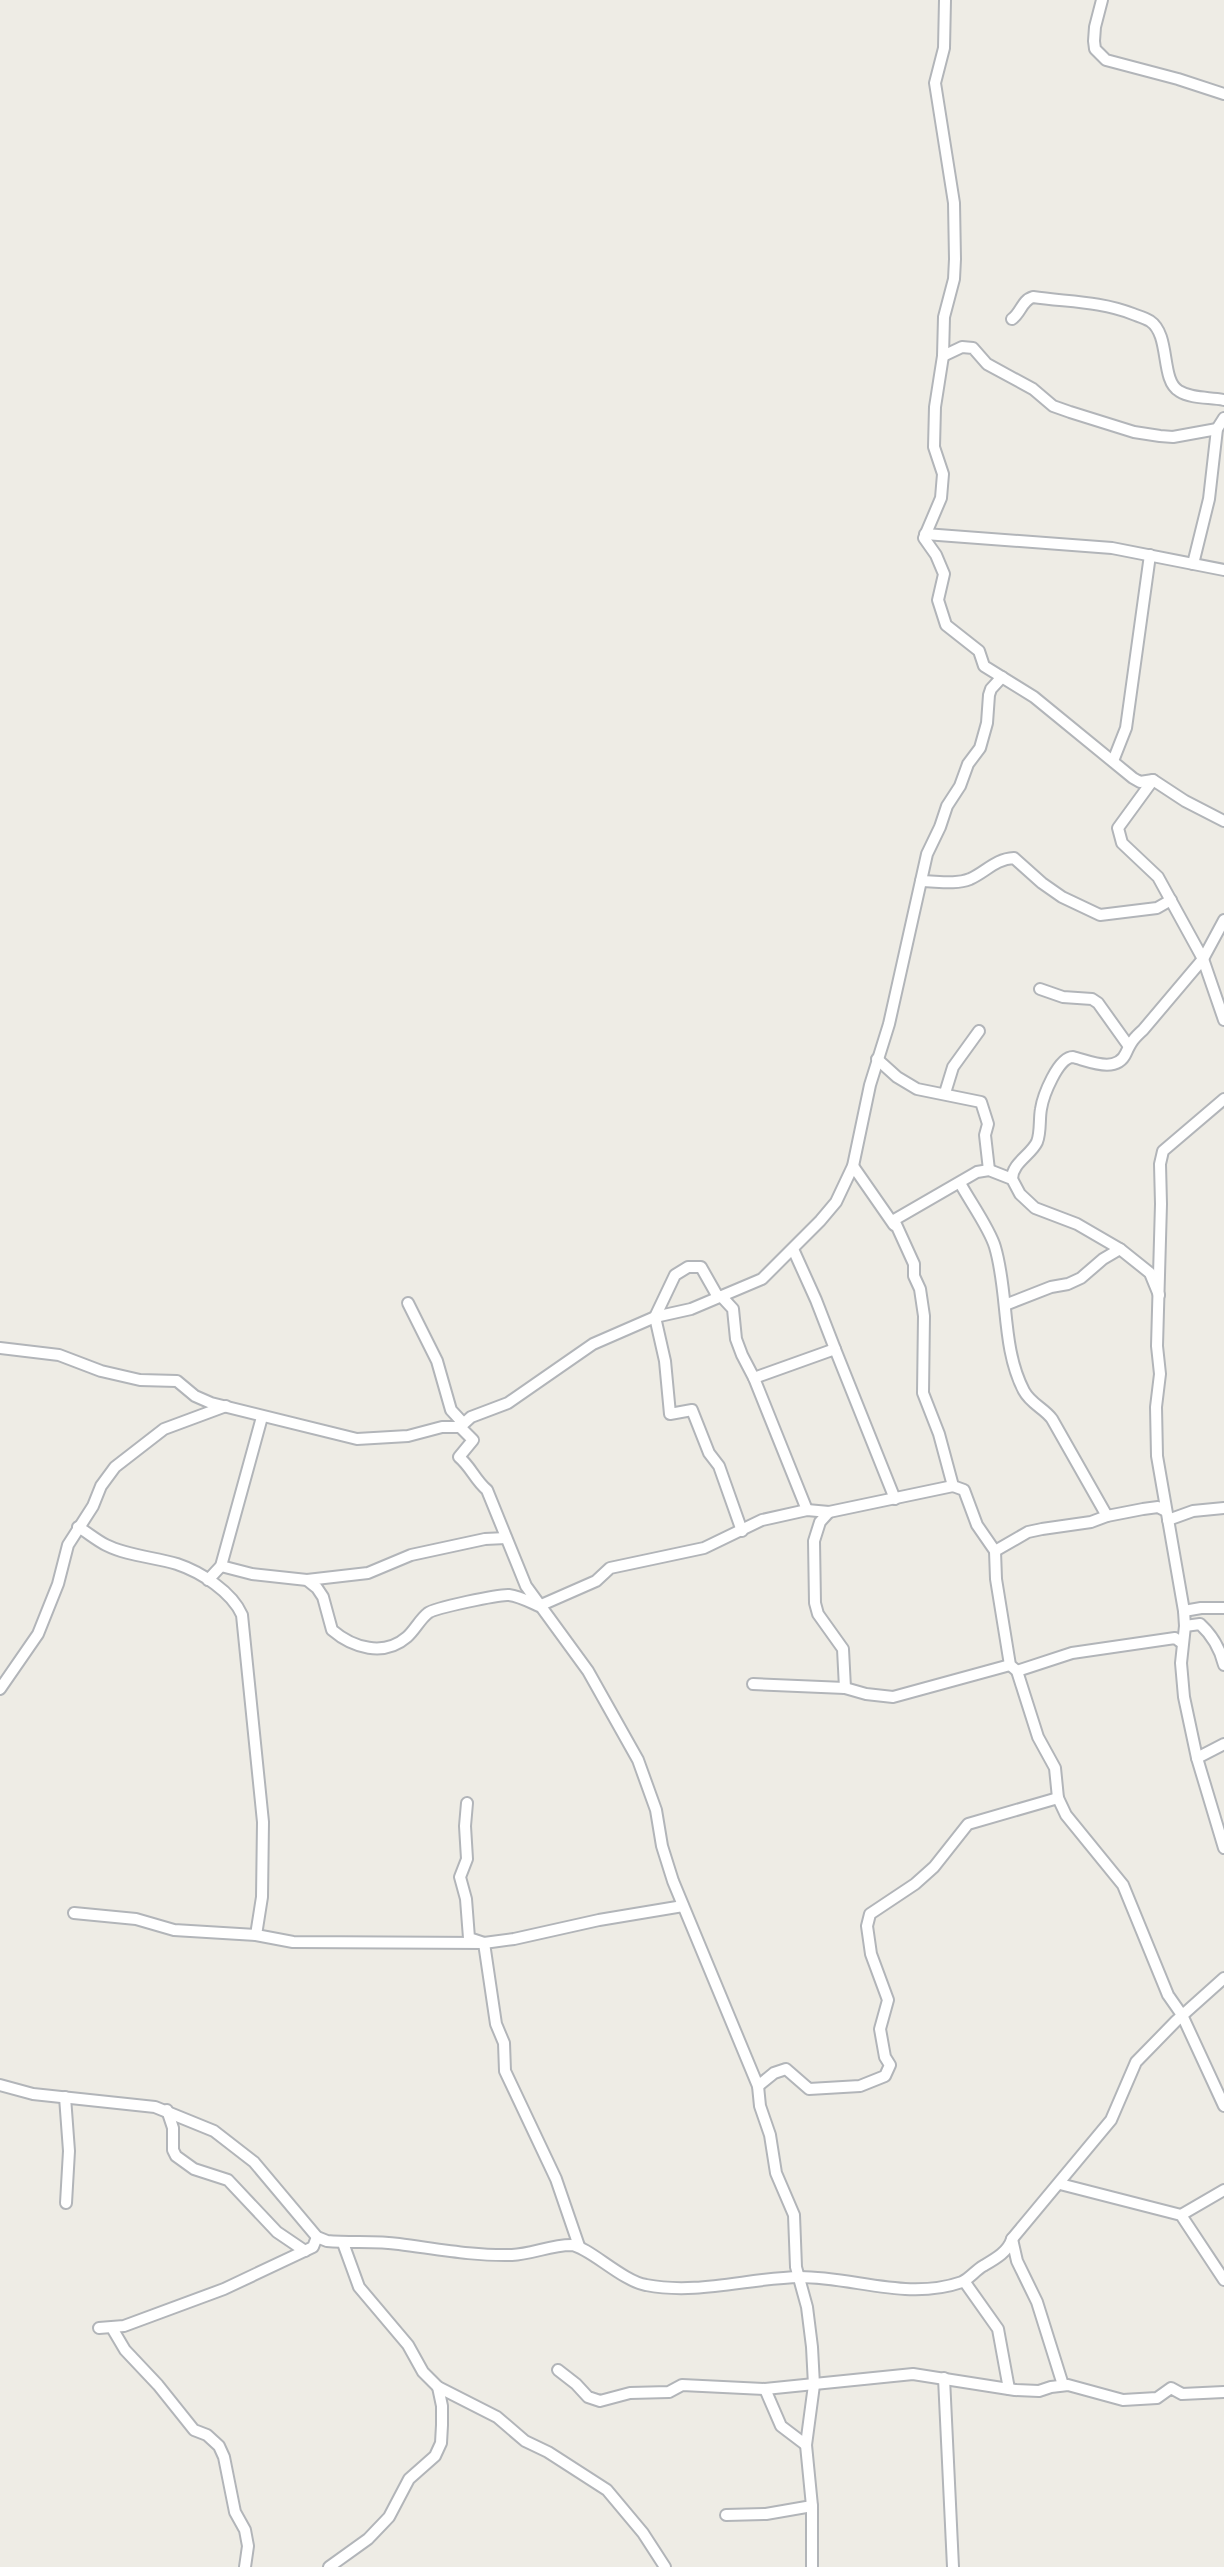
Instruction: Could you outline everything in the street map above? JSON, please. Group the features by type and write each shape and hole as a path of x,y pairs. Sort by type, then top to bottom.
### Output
{"street":[{"path":"945,0 944,48 935,83 954,203 956,237 954,279 944,317 943,356 938,382 934,435 936,456 943,474 941,498 924,541 936,555 944,574 938,600 946,625 971,642 982,654 984,666 1034,697 1136,780 1140,782 1153,780 1185,801 1224,820"},
{"path":"1102,0 1094,41 1095,49 1106,60 1224,94"},
{"path":"1012,320 1020,312 1024,302 1033,297 1115,307 1150,321 1156,328 1164,346 1172,384 1176,390 1203,398 1224,400"},
{"path":"943,356 962,347 973,348 987,364 1033,388 1053,406 1134,432 1173,437 1217,429"},
{"path":"1193,564 1211,487 1217,429 1224,418"},
{"path":"925,534 1112,548 1224,570"},
{"path":"1113,761 1126,728 1150,555"},
{"path":"0,1348 59,1355 101,1371 140,1380 177,1381 195,1396 226,1406 262,1417 357,1438 408,1436 442,1427 461,1425 508,1402 593,1344 655,1317 691,1309 762,1279 836,1202 853,1166 870,1085 889,1024 927,854 940,827 944,811 960,786 968,764 980,747 987,723 989,695 991,689 1002,677"},
{"path":"1153,780 1118,828 1118,835 1122,843 1158,877 1203,958 1224,1020"},
{"path":"921,881 960,882 971,878 1000,859 1014,858 1062,897 1100,915 1157,908 1171,900"},
{"path":"1159,1295 1150,1273 1120,1249 1077,1224 1035,1208 1020,1194 1012,1179 1014,1169 1038,1141 1041,1108 1063,1061 1068,1057 1073,1057 1112,1065 1122,1060 1128,1046 1203,958 1224,920"},
{"path":"1040,989 1063,997 1092,999 1098,1003 1128,1046"},
{"path":"945,1093 952,1067 979,1031"},
{"path":"878,1059 897,1077 917,1089 981,1102 987,1124 985,1135 989,1170"},
{"path":"1224,1099 1163,1151 1160,1164 1157,1346 1160,1374 1156,1407 1157,1456 1184,1611 1185,1626 1181,1663 1184,1696 1197,1758 1224,1848"},
{"path":"853,1166 894,1225 914,1264 914,1276 920,1289 924,1316 923,1393 939,1434 953,1486"},
{"path":"894,1225 896,1217 977,1172 989,1170 1012,1179"},
{"path":"960,1183 995,1246 1010,1352 1024,1391 1032,1402 1053,1419 1107,1516"},
{"path":"793,1249 816,1300 895,1499"},
{"path":"1005,1305 1082,1278 1103,1258 1120,1249"},
{"path":"742,1531 719,1466 709,1453 692,1410 670,1414 665,1361 655,1317 675,1275 688,1267 701,1267 720,1297 733,1309 736,1338 807,1510"},
{"path":"408,1303 436,1361 451,1410 473,1440 459,1457 471,1467 475,1479 487,1490 521,1577 539,1606 588,1671 638,1760 656,1810 662,1846 684,1906 758,2086 759,2106 770,2134 776,2173 794,2215 799,2277 807,2307 814,2385 806,2445 812,2506 812,2567"},
{"path":"754,1378 835,1349"},
{"path":"0,1689 38,1634 58,1584 68,1545 93,1506 101,1486 127,1455 164,1429 226,1406"},
{"path":"208,1580 221,1566 262,1417"},
{"path":"307,1580 323,1597 332,1630 352,1644 384,1648 399,1644 412,1633 429,1612 498,1595 515,1596 539,1606 596,1581 610,1568 704,1548 762,1520 807,1510 829,1512 953,1486 964,1490 977,1525 995,1551 996,1579 1013,1668 1038,1737 1056,1768 1058,1798 1076,1829 1124,1886 1164,1986 1182,2015 1224,2106"},
{"path":"995,1551 1028,1532 1091,1522 1107,1516 1158,1507 1167,1516"},
{"path":"1167,1516 1224,1508"},
{"path":"829,1512 820,1522 814,1541 814,1603 818,1614 843,1649 845,1688"},
{"path":"78,1527 106,1545 160,1562 176,1564 208,1580 226,1594 240,1611 243,1621 263,1822 262,1897 256,1935"},
{"path":"221,1566 252,1574 307,1580 368,1573 411,1555 485,1539 506,1538"},
{"path":"1184,1611 1224,1608"},
{"path":"1185,1626 1200,1624 1218,1646 1224,1665"},
{"path":"753,1684 845,1688 866,1694 893,1697 1090,1650 1175,1638 1182,1643"},
{"path":"1197,1758 1224,1744"},
{"path":"758,2086 774,2073 786,2069 809,2089 860,2086 885,2076 890,2065 885,2057 880,2029 888,2000 871,1954 867,1926 870,1914 915,1884 934,1867 968,1824 1058,1798"},
{"path":"467,1803 465,1826 467,1859 460,1876 466,1899 469,1938 484,1943"},
{"path":"74,1913 136,1919 174,1930 195,1933 256,1935 293,1942 484,1943 684,1906"},
{"path":"484,1943 496,2024 504,2043 505,2071 556,2180 579,2246 604,2264 644,2285 693,2288 799,2277 845,2280 886,2289 923,2291 964,2281 1009,2247 1012,2239 1060,2184 1110,2120 1136,2061 1182,2015 1224,1978"},
{"path":"0,2085 33,2094 167,2110 214,2131 254,2162 316,2237 343,2243 399,2244 450,2253 487,2255 515,2255 561,2246 579,2246"},
{"path":"65,2097 69,2151 66,2203"},
{"path":"167,2110 173,2128 173,2150 176,2156 194,2169 228,2180 278,2232 305,2251"},
{"path":"1060,2184 1181,2215 1219,2261 1224,2280"},
{"path":"1181,2215 1224,2190"},
{"path":"99,2328 124,2326 224,2289 313,2247 316,2237"},
{"path":"1012,2239 1017,2261 1036,2302 1063,2385"},
{"path":"343,2243 359,2287 408,2345 423,2372 438,2387 497,2417 525,2441 548,2452 607,2490 643,2533 664,2567"},
{"path":"964,2281 998,2329 1009,2389"},
{"path":"112,2328 125,2350 158,2385 194,2430 207,2435 219,2446 224,2457 235,2512 245,2530 248,2546 245,2567"},
{"path":"558,2370 588,2397 600,2401 630,2393 669,2392 682,2385 765,2389 913,2374 1009,2389 1039,2391 1063,2385 1131,2400 1157,2398 1171,2388 1182,2394 1224,2392"},
{"path":"944,2378 953,2567"},
{"path":"329,2567 368,2539 389,2517 410,2479 435,2456 441,2443 442,2425 442,2406 438,2387"},
{"path":"765,2389 781,2426 806,2445"},
{"path":"726,2516 766,2514 812,2506"}]}
